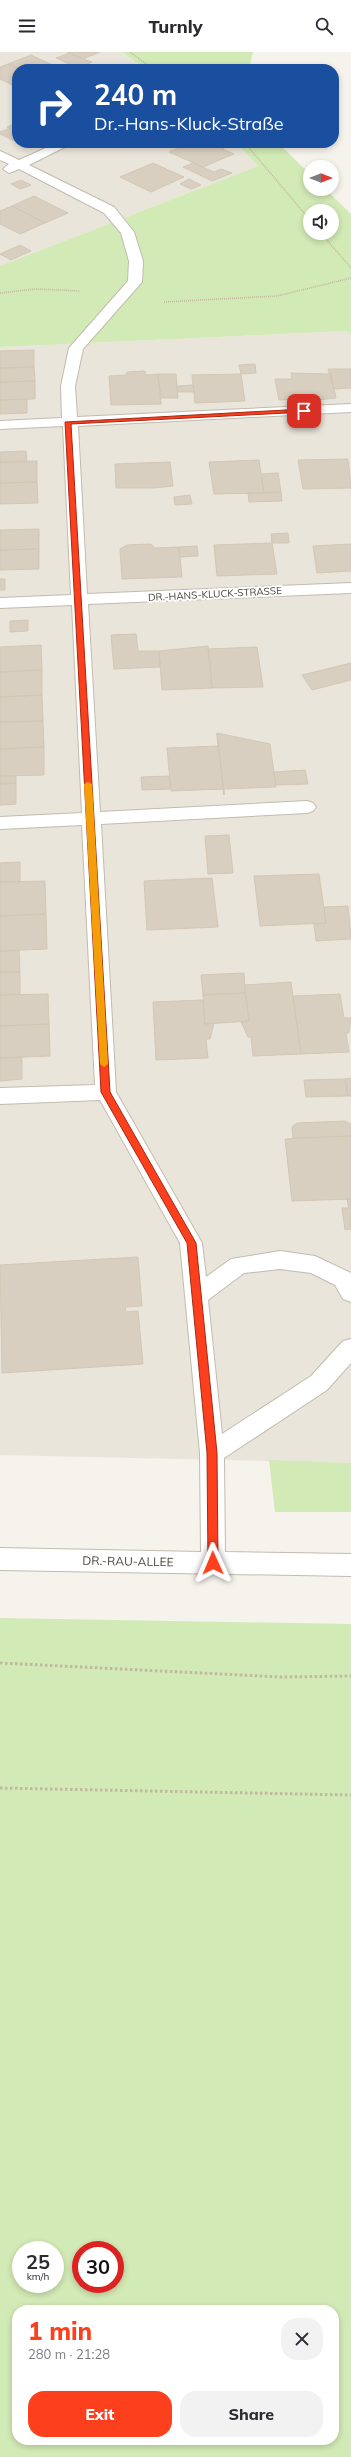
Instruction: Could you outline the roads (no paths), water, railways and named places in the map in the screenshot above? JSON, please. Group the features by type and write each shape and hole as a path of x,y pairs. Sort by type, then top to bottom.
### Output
{"street":[{"path":"0,172 56,148"},
{"path":"0,155 109,210 128,232 136,261 135,282 76,348 68,386 68,422 106,1092 191,1243 195,1297 212,1453 213,1563"},
{"path":"0,425 351,408"},
{"name":"DR.-HANS-KLUCK-STRASSE","path":"0,603 78,601 351,588"},
{"path":"0,823 307,807"},
{"path":"0,1096 106,1092"},
{"path":"195,1297 239,1265 280,1260 315,1265 343,1279 351,1293"},
{"path":"212,1453 319,1383 351,1348"},
{"name":"DR.-RAU-ALLEE","path":"0,1559 351,1565"}]}
